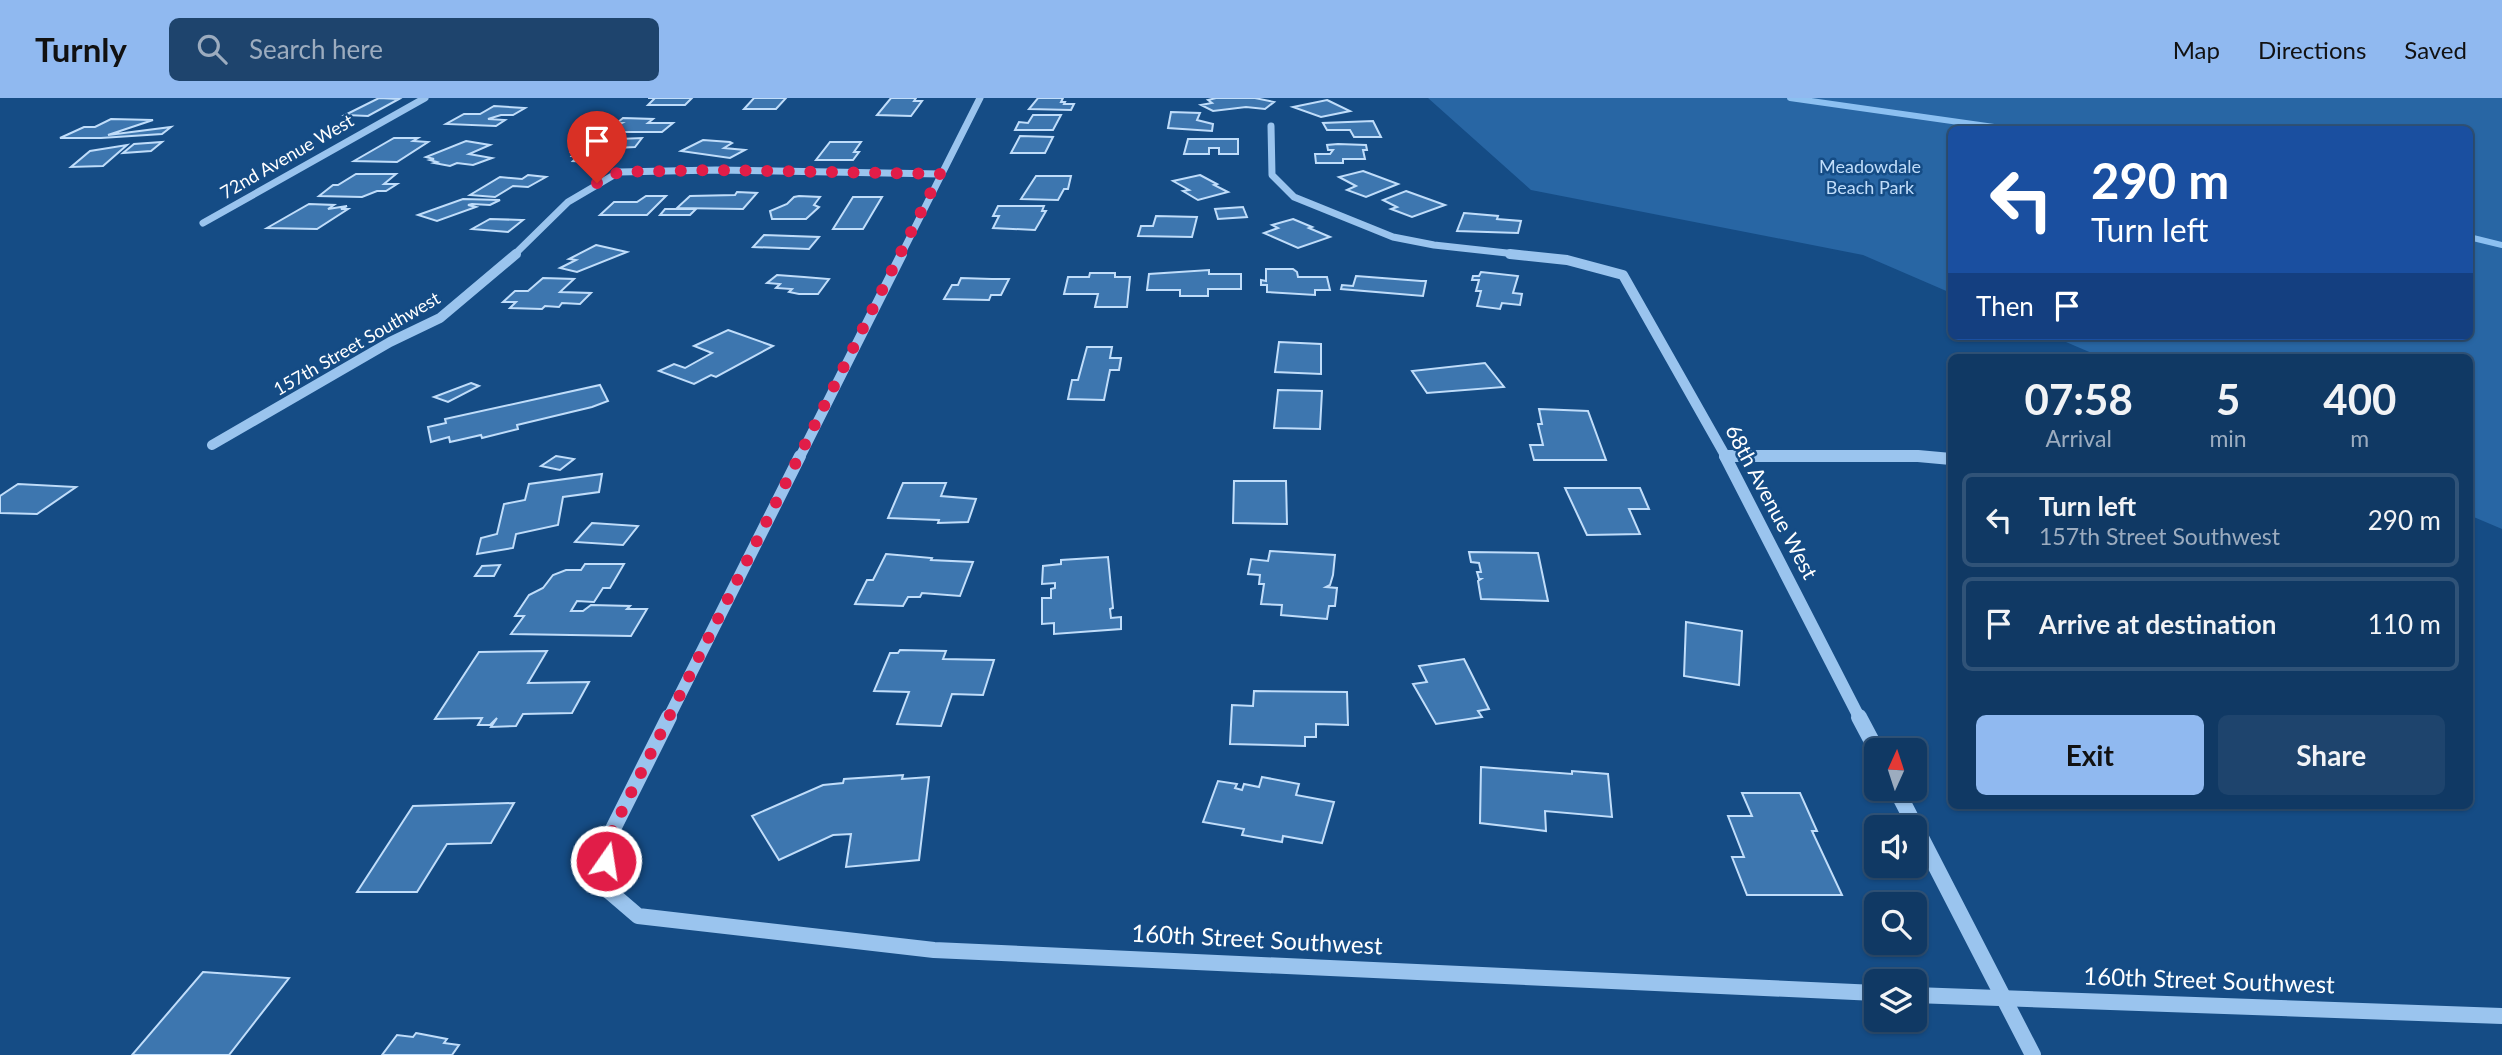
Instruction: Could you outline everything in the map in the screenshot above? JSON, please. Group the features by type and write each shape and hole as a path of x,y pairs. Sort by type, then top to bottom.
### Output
{"street":[{"name":"72nd Avenue West","path":"203,223 425,98"},
{"path":"940,174 980,98"},
{"name":"68th Avenue West","path":"1271,126 1272,176 1294,197 1352,222 1393,237 1567,260 1623,275 1725,456 1870,738"},
{"name":"157th Street Southwest","path":"212,445 390,342 440,318 524,247 568,202 619,172 716,170 940,174"},
{"name":"160th Street Southwest","path":"940,174 609,837 603,886 638,916 934,950 1864,992"},
{"path":"1725,456 1918,456 1948,459"},
{"path":"1903,802 2034,1055"},
{"name":"160th Street Southwest","path":"1927,996 2502,1016"}],"green space":[{"name":"Meadowdale Beach Park","path":"1428,98 2502,98 2502,529 2473,517 2473,354 2094,354 2061,340 2473,340 2473,126 1948,126 1948,292 1863,255 1531,190"}],"building":[{"path":"379,98 399,99 368,116 345,115"},
{"path":"655,98 692,98 685,105 648,105"},
{"path":"754,98 786,98 776,109 744,109"},
{"path":"891,98 916,98 914,101 922,101 911,116 877,115"},
{"path":"1038,98 1063,98 1061,102 1065,102 1064,104 1074,104 1071,110 1029,109"},
{"path":"1255,98 1274,102 1265,109 1246,107 1213,111 1201,105 1212,103 1208,100"},
{"path":"1327,100 1350,111 1321,117 1293,107"},
{"path":"494,106 525,108 513,115 488,119 505,120 496,126 446,124 464,114 480,114"},
{"path":"1171,112 1200,113 1197,120 1213,124 1212,131 1168,128"},
{"path":"1033,115 1061,115 1053,130 1015,130 1019,122 1028,123"},
{"path":"623,118 653,119 648,123 673,123 662,132 606,132 622,123 617,123"},
{"path":"111,119 153,120 108,135 171,127 162,134 60,138"},
{"path":"1373,121 1381,137 1354,137 1350,130 1327,130 1323,123"},
{"path":"1020,136 1053,137 1045,153 1011,153"},
{"path":"394,138 418,138 413,141 428,142 397,162 354,161"},
{"path":"642,138 635,147 615,148 603,160 573,161 578,156 572,156 576,152 572,152 583,144 614,143 618,139"},
{"path":"1188,139 1238,139 1238,154 1219,154 1219,148 1209,148 1209,154 1184,154"},
{"path":"703,140 730,142 732,143 724,148 745,150 730,158 681,151"},
{"path":"466,141 490,145 469,154 492,158 473,165 457,163 450,166 434,163 437,162 430,160 434,159 426,157"},
{"path":"162,142 151,151 123,153 134,144"},
{"path":"830,142 861,142 854,152 859,152 853,160 816,160"},
{"path":"127,145 103,166 71,167 90,151"},
{"path":"1327,145 1366,145 1367,150 1363,150 1365,159 1343,159 1343,163 1316,163 1315,154 1330,154 1333,150 1328,150"},
{"path":"1363,171 1398,184 1366,197 1347,190 1356,186 1339,177"},
{"path":"356,174 396,174 384,184 397,184 386,191 377,191 362,197 319,196 333,185 338,185"},
{"path":"528,175 546,177 528,187 513,186 495,197 470,195 500,177 522,179"},
{"path":"1200,175 1228,192 1198,200 1183,191 1189,190 1173,181"},
{"path":"1036,176 1071,176 1068,189 1064,189 1058,200 1021,199"},
{"path":"1406,191 1445,205 1412,217 1391,209 1397,207 1383,200"},
{"path":"737,192 757,193 743,209 677,208 690,196 735,195"},
{"path":"646,196 666,196 647,215 600,215 614,202 637,202"},
{"path":"799,196 820,197 814,205 819,207 806,219 772,219 770,211"},
{"path":"853,197 882,197 863,229 833,229"},
{"path":"463,199 500,200 490,205 468,205 476,207 437,221 418,215"},
{"path":"309,204 334,205 328,209 347,206 341,209 348,209 317,229 267,228"},
{"path":"998,206 1044,206 1042,211 1046,211 1035,230 993,228 999,216 993,216"},
{"path":"1243,207 1247,217 1218,219 1215,209"},
{"path":"665,209 696,209 690,215 660,215"},
{"path":"1464,213 1521,221 1518,233 1457,231"},
{"path":"1156,216 1197,217 1192,237 1138,236 1141,226 1153,226"},
{"path":"490,219 523,220 508,232 472,229"},
{"path":"1293,219 1330,237 1298,248 1264,233 1278,228 1272,225"},
{"path":"764,235 819,237 809,249 753,247"},
{"path":"596,245 627,252 577,272 560,268 576,260 569,259"},
{"path":"1266,269 1293,269 1298,277 1327,277 1330,290 1315,290 1315,295 1267,292 1267,285 1261,285 1261,280 1266,281"},
{"path":"1209,270 1209,274 1241,274 1241,289 1208,289 1208,296 1180,296 1180,290 1147,290 1149,274"},
{"path":"1481,272 1518,276 1513,293 1522,294 1520,305 1502,303 1500,309 1477,306 1481,291 1476,291 1479,280 1472,280 1473,276 1479,276"},
{"path":"1090,273 1115,273 1115,277 1130,277 1127,307 1095,307 1098,294 1064,294 1068,277 1089,277"},
{"path":"777,275 829,279 818,294 799,294 789,292 792,289 776,288 780,284 767,283"},
{"path":"1356,276 1426,281 1423,296 1341,289 1342,285 1353,286"},
{"path":"543,278 574,279 560,292 591,293 580,304 562,303 559,307 545,306 542,309 510,308 516,302 503,302 515,291 528,291"},
{"path":"961,278 1009,279 1001,295 991,295 989,300 944,299 952,285 958,285"},
{"path":"728,330 773,346 716,377 711,375 694,384 659,371 674,364 685,368 712,353 694,346"},
{"path":"1279,342 1321,344 1321,374 1275,372"},
{"path":"1087,347 1112,347 1110,358 1121,358 1119,370 1110,370 1104,400 1068,399 1072,380 1078,380"},
{"path":"1485,363 1504,387 1427,393 1412,371"},
{"path":"471,383 479,386 448,402 434,397"},
{"path":"600,385 608,401 592,407 517,425 518,429 482,438 481,435 450,442 449,437 431,442 428,427 446,423 445,419"},
{"path":"1278,390 1322,391 1320,429 1274,428"},
{"path":"1539,409 1588,411 1606,460 1534,460 1530,445 1543,445 1538,424 1542,424"},
{"path":"556,456 574,459 560,470 541,466"},
{"path":"602,474 599,492 563,497 558,525 516,534 513,548 477,554 481,538 497,534 504,504 525,500 529,484"},
{"path":"1234,481 1286,481 1287,524 1233,523"},
{"path":"903,483 946,483 941,496 976,499 968,522 938,523 939,520 888,518"},
{"path":"18,484 76,487 37,514 0,513 0,496"},
{"path":"1565,488 1640,488 1649,509 1629,509 1640,534 1587,535"},
{"path":"592,523 638,526 623,545 575,542"},
{"path":"1270,551 1335,555 1333,575 1330,585 1326,587 1337,588 1335,606 1329,606 1327,619 1281,615 1282,605 1261,604 1264,584 1259,584 1260,575 1248,574 1251,559 1268,561"},
{"path":"1469,552 1538,553 1548,601 1481,599 1478,581 1481,579 1477,572 1481,572 1479,563 1471,562"},
{"path":"886,554 973,562 960,596 922,593 920,597 908,597 903,606 855,604 867,580 873,580"},
{"path":"1108,557 1113,608 1110,609 1111,618 1121,617 1121,629 1054,634 1054,623 1042,624 1042,598 1051,598 1051,589 1055,588 1055,583 1042,584 1043,566 1061,564 1061,560"},
{"path":"585,564 624,564 610,588 603,588 594,602 577,601 571,611 583,611 591,605 647,609 631,636 511,634 524,616 515,616 529,595 543,588 553,575 566,570 581,570"},
{"path":"500,565 494,576 475,576 482,566"},
{"path":"1686,622 1742,631 1739,685 1684,676"},
{"path":"900,650 946,651 943,659 994,660 983,695 952,694 941,726 897,724 909,692 874,691 890,653 898,653"},
{"path":"547,651 528,683 589,682 572,713 523,714 516,726 491,727 497,718 490,725 478,725 482,718 435,719 479,652"},
{"path":"1464,659 1489,709 1478,711 1482,717 1436,724 1413,684 1427,682 1419,666"},
{"path":"1254,691 1347,692 1348,725 1316,724 1316,737 1305,737 1305,746 1230,744 1232,705 1253,706"},
{"path":"1481,767 1608,774 1612,817 1545,811 1546,831 1480,823"},
{"path":"903,775 902,779 929,777 919,860 846,867 851,834 833,835 779,860 752,816 823,785 843,783 844,779"},
{"path":"1262,777 1299,784 1296,795 1334,802 1322,843 1283,836 1282,842 1242,835 1244,829 1203,822 1218,781 1237,784 1235,788 1242,790 1244,784 1259,787"},
{"path":"1742,793 1800,793 1817,831 1812,831 1842,895 1747,895 1732,857 1744,857 1728,816 1752,816"},
{"path":"514,803 491,843 447,844 417,892 357,892 413,806"},
{"path":"203,972 289,978 229,1055 132,1055"},
{"path":"416,1033 447,1039 444,1043 459,1045 452,1055 382,1055 397,1035 413,1037"}],"waterway":[{"path":"1790,98 1987,126"},
{"path":"2473,238 2502,245"}],"route":[{"path":"597,183 619,172 716,170 940,174 609,837 606,861"}]}
